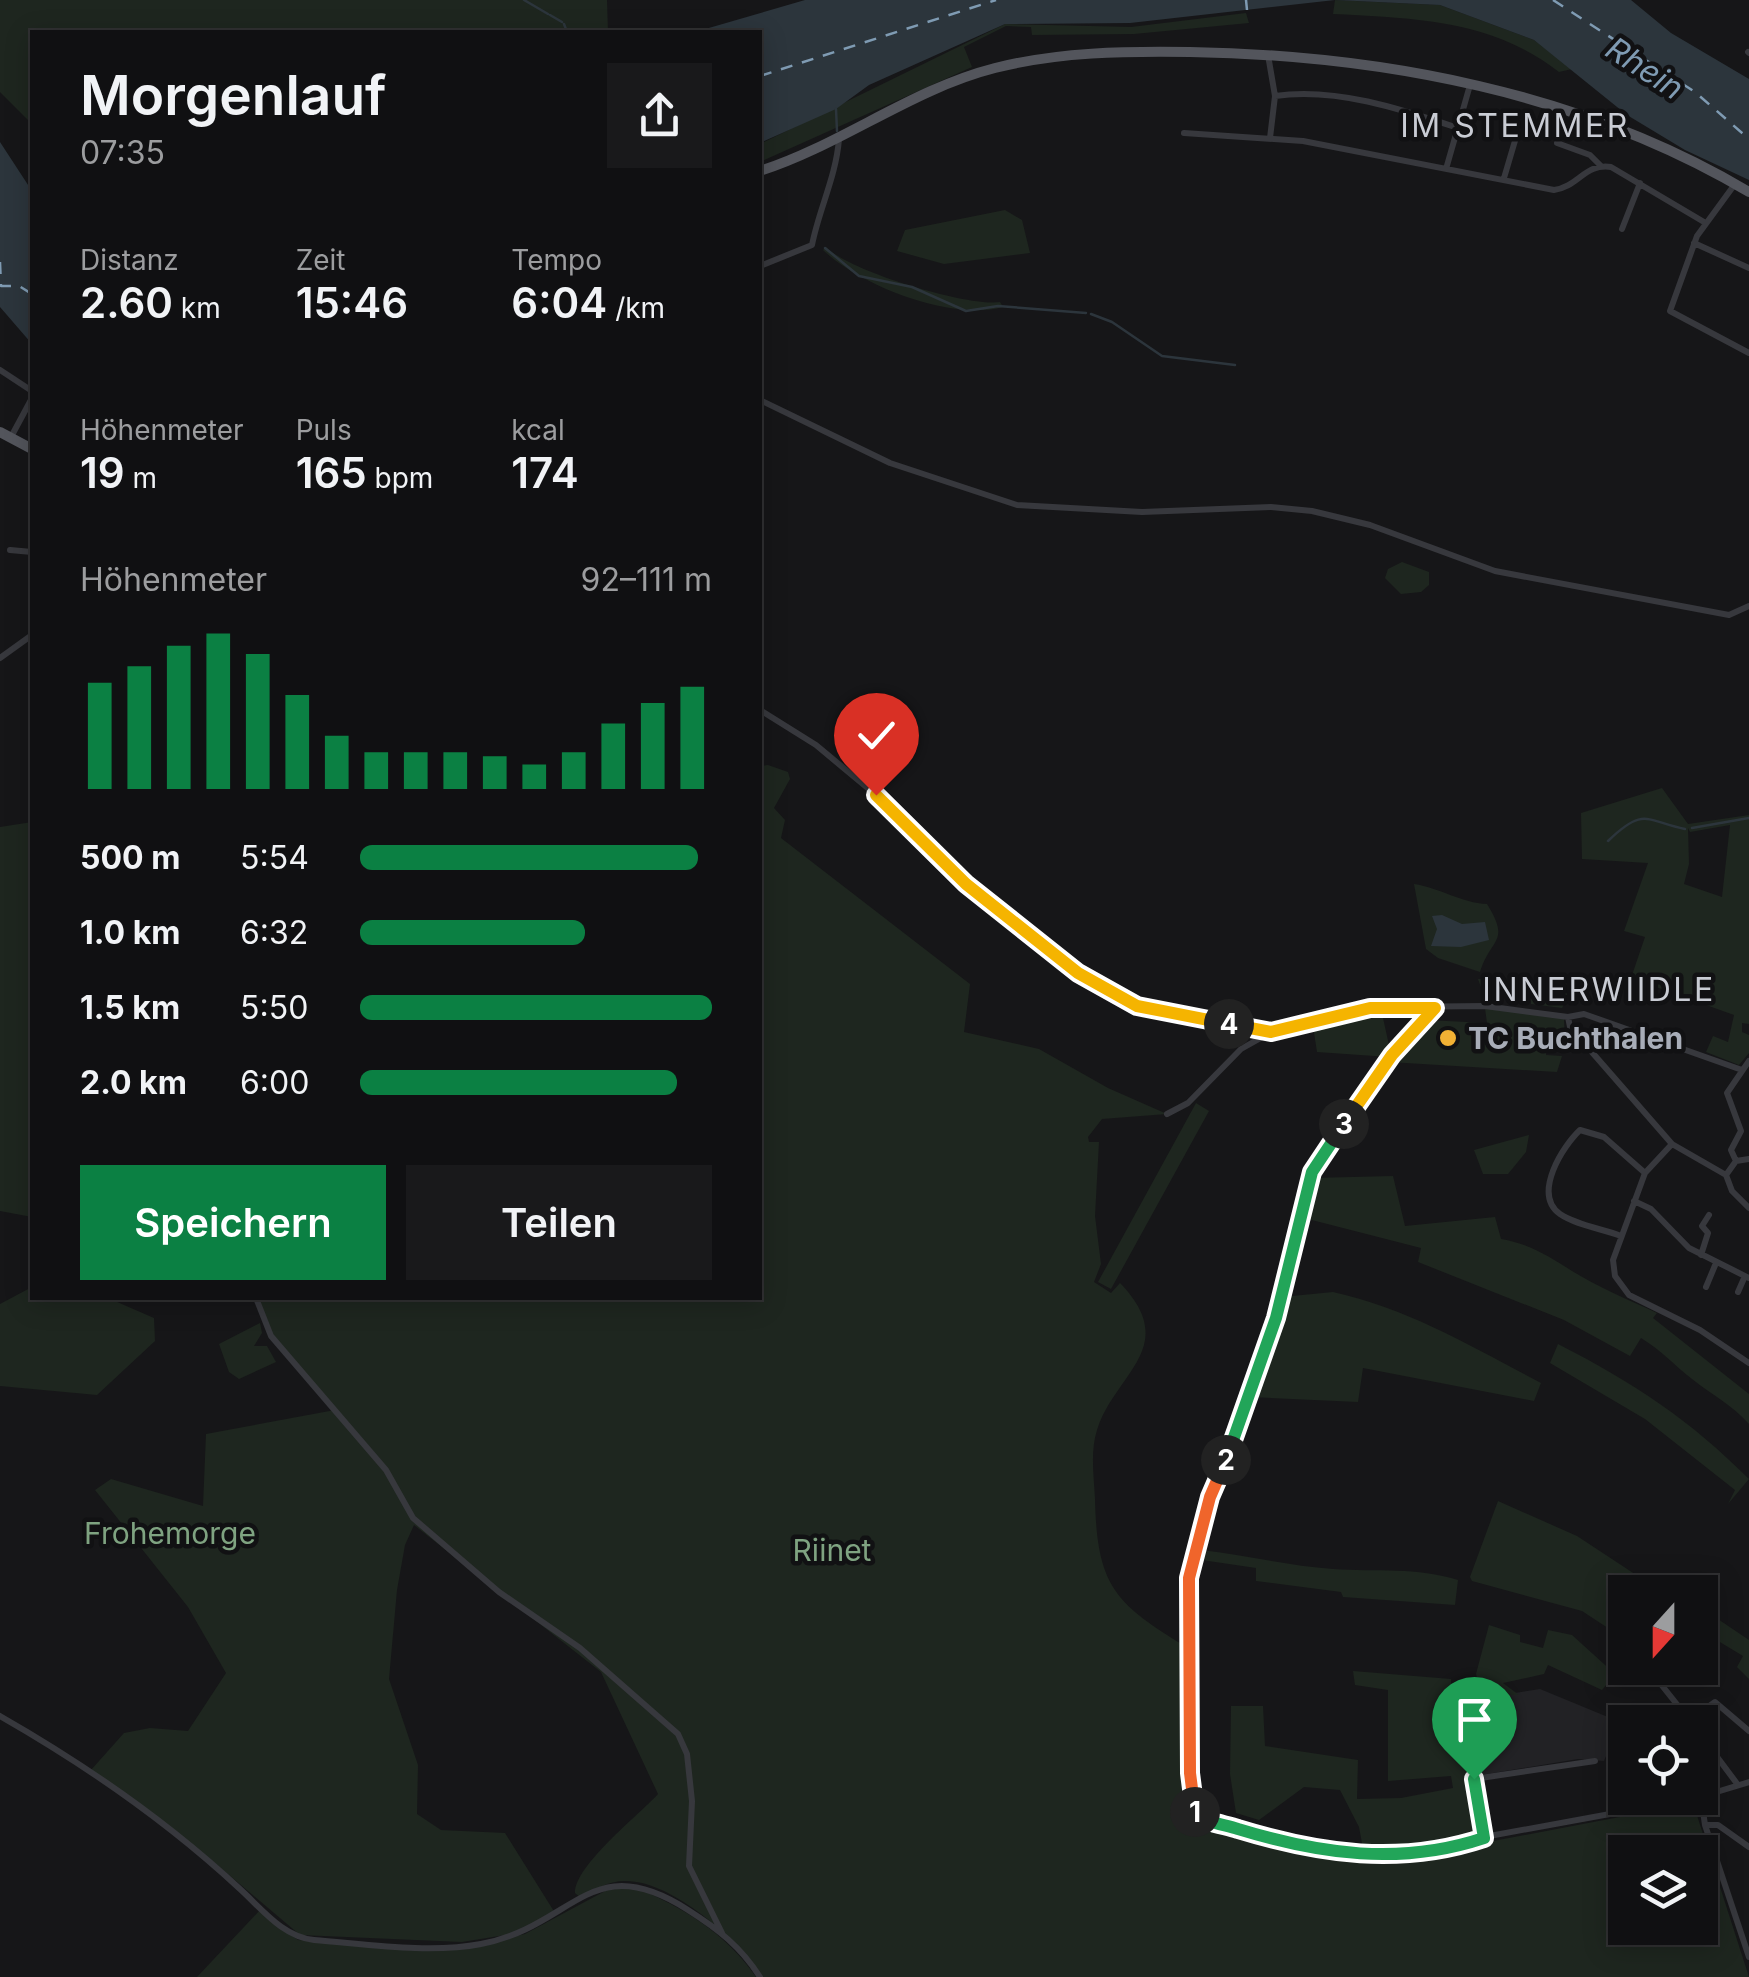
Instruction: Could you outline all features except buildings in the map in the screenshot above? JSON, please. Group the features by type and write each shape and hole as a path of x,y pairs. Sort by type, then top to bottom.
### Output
{"main road":[{"path":"762,171 840,139 941,88 1015,63 1115,52 1268,55 1382,68 1470,85 1609,127 1741,188"},
{"path":"5,435 30,448"}],"street":[{"path":"1268,55 1275,96 1270,138"},
{"path":"1446,169 1470,85"},
{"path":"1275,96 1322,96 1387,106 1458,128"},
{"path":"1184,134 1270,138 1558,190 1600,165"},
{"path":"1504,178 1517,134 1540,137"},
{"path":"762,265 812,245 840,139"},
{"path":"1557,143 1590,156 1704,222"},
{"path":"1622,229 1640,183"},
{"path":"1741,188 1704,222 1670,311 1749,353"},
{"path":"1694,244 1749,268"},
{"path":"0,370 30,392"},
{"path":"5,435 30,397"},
{"path":"762,401 890,463 1016,505 1124,512 1271,507 1312,511 1370,525 1510,574 1590,586 1727,615 1749,606"},
{"path":"10,550 30,552"},
{"path":"0,658 30,636"},
{"path":"762,711 816,745 900,815 966,884 1046,951 1114,995 1137,1006 1271,1032"},
{"path":"1166,1114 1188,1102 1241,1049 1271,1032 1370,1008 1504,1008 1568,1017 1584,1014 1746,1067 1727,1092 1745,1131 1732,1150 1736,1162"},
{"path":"1435,1008 1392,1055 1312,1172 1276,1318 1242,1422 1210,1497 1189,1578 1190,1791 1197,1816 1264,1838 1364,1855 1430,1853 1484,1838 1608,1814"},
{"path":"1568,1017 1570,1027 1672,1144 1726,1175 1732,1191 1749,1208"},
{"path":"1621,1236 1560,1214 1550,1202 1550,1184 1562,1146 1580,1130 1597,1134 1646,1173"},
{"path":"1672,1144 1646,1173 1613,1260 1614,1276 1624,1292 1700,1330 1749,1362"},
{"path":"1726,1175 1736,1162 1749,1158"},
{"path":"1634,1202 1650,1209 1681,1243 1747,1277 1738,1292"},
{"path":"1701,1255 1708,1234 1702,1226 1709,1216"},
{"path":"1706,1288 1716,1263"},
{"path":"257,1300 271,1336 386,1470 413,1518 500,1592 580,1648 678,1734 687,1754 692,1801 689,1866 722,1929 760,1977"},
{"path":"1662,1685 1678,1705"},
{"path":"1711,1705 1715,1702 1749,1731"},
{"path":"0,1716 84,1769 198,1852 297,1938 478,1945 527,1931 601,1889 632,1884 659,1892 722,1929"},
{"path":"1718,1758 1738,1785"},
{"path":"1484,1838 1474,1777 1595,1762"},
{"path":"1718,1791 1749,1782"},
{"path":"1703,1815 1749,1956"},
{"path":"1706,1826 1718,1825 1749,1848"}],"shaded area":[{"path":"1540,1689 1608,1717 1608,1751 1604,1761 1578,1759 1475,1776 1470,1722 1502,1695"}],"green space":[{"path":"0,0 607,0 608,30 30,30 30,122 0,92"},
{"path":"1335,0 1440,5 1534,40 1572,69 1559,72 1507,42 1452,25 1333,14"},
{"path":"1246,13 1249,23 1134,34 1032,35 1031,27 1006,26 964,47 972,67 762,161 762,143 1005,24 1131,27"},
{"path":"1005,210 1022,220 1030,253 944,264 897,251 905,230"},
{"path":"826,247 882,276 962,299 1000,302 1003,307 958,309 908,297 860,276 823,250"},
{"path":"1402,562 1429,572 1429,585 1421,592 1401,594 1385,578 1388,569"},
{"name":"Riinet","path":"762,766 788,772 790,779 774,808 785,820 781,838 970,984 964,1032 1039,1049 1108,1088 1167,1114 1102,1119 1088,1137 1089,1142 1099,1142 1095,1216 1101,1264 1094,1282 1111,1293 1120,1283 1138,1305 1145,1325 1138,1360 1105,1410 1097,1430 1093,1473 1100,1553 1115,1590 1144,1619 1190,1649 1190,1773 1196,1814 1264,1839 1364,1854 1359,1827 1340,1790 1304,1787 1259,1820 1236,1813 1230,1774 1231,1706 1263,1706 1265,1746 1358,1760 1357,1799 1401,1798 1453,1788 1451,1776 1388,1781 1388,1690 1355,1685 1353,1671 1451,1679 1451,1707 1461,1709 1478,1682 1476,1674 1489,1625 1520,1635 1520,1642 1543,1648 1548,1630 1572,1635 1608,1668 1608,1683 1602,1690 1548,1665 1544,1674 1503,1683 1519,1695 1502,1695 1469,1724 1468,1773 1479,1836 1431,1849 1376,1854 1430,1853 1630,1815 1697,1815 1703,1835 1608,1835 1608,1945 1718,1945 1718,1881 1749,1977 762,1977 721,1930 663,1890 625,1881 607,1884 581,1898 575,1893 596,1855 658,1794 601,1672 414,1525 405,1545 397,1590 389,1679 418,1765 417,1814 441,1830 505,1833 555,1913 511,1934 462,1942 300,1935 209,1858 91,1770 124,1733 150,1728 188,1731 226,1673 188,1607 95,1490 111,1479 203,1506 206,1434 335,1410 272,1336 259,1300 762,1300"},
{"path":"1662,788 1688,824 1749,815 1749,1024 1742,1023 1742,1032 1749,1035 1749,1053 1739,1065 1706,1052 1713,1036 1728,1042 1734,1015 1631,978 1645,937 1624,931 1648,863 1582,859 1581,813","holes":["1730,825 1722,897 1684,884 1689,864 1688,828 1690,832"]},
{"path":"30,822 30,1217 0,1211 0,827"},
{"path":"1414,884 1487,904 1498,933 1480,972 1438,958 1426,949"},
{"path":"1478,979 1548,982 1569,995 1562,1008 1531,1004 1531,994 1482,990"},
{"path":"1485,1008 1564,1018 1565,1041 1546,1040 1546,1055 1562,1056 1557,1072 1389,1062 1427,1020 1487,1023"},
{"path":"1381,1009 1389,1045 1396,1046 1389,1057 1317,1052 1313,1026"},
{"path":"1196,1103 1209,1111 1111,1289 1098,1282"},
{"path":"1529,1135 1526,1152 1508,1174 1483,1174 1474,1150"},
{"path":"1393,1176 1405,1226 1495,1217 1501,1239 1538,1251 1657,1313 1653,1318 1749,1394 1749,1424 1641,1338 1630,1356 1564,1320 1418,1262 1421,1248 1304,1218 1312,1178"},
{"path":"30,1288 30,1300 113,1300 154,1318 155,1341 97,1395 0,1386 0,1304"},
{"path":"1333,1292 1414,1319 1541,1383 1534,1401 1363,1368 1358,1402 1251,1397 1282,1297"},
{"path":"260,1323 262,1333 254,1346 267,1346 276,1362 239,1379 229,1372 219,1344"},
{"path":"1558,1344 1661,1404 1749,1479 1728,1504 1735,1490 1645,1419 1550,1363"},
{"path":"1498,1501 1577,1536 1636,1575 1608,1575 1608,1628 1582,1611 1472,1581 1470,1577"},
{"path":"1201,1550 1316,1568 1443,1576 1458,1580 1455,1605 1343,1597 1341,1592 1256,1581 1256,1568 1195,1559"},
{"path":"1718,1619 1749,1640 1749,1679 1737,1667 1743,1656 1718,1641"},
{"path":"635,1887 717,1934 756,1977 197,1977 260,1910 298,1940 458,1949 525,1934 607,1890"}],"water":[{"path":"805,0 1335,0 1130,23 1005,24 869,85 836,109 762,142 762,30 702,30"},
{"name":"Rhein","path":"1335,0 1631,0 1671,33 1749,79 1749,180 1685,150 1627,115 1534,40 1440,5"},
{"path":"0,142 30,188 30,342 0,307"},
{"path":"1442,915 1462,924 1485,922 1489,940 1461,947 1431,946 1437,929 1432,916"}],"waterway":[{"path":"524,0 548,14"},
{"path":"550,15 562,22"},
{"path":"564,24 566,30"},
{"path":"836,109 837,131"},
{"path":"825,248 859,276 912,287 966,311 998,306 1086,313"},
{"path":"1091,314 1112,322 1162,356 1235,365"},
{"path":"1692,828 1749,818"},
{"path":"1608,841 1638,820 1685,829"}],"ferry route":[{"path":"762,75 996,0"},
{"path":"1246,0 1247,10"},
{"path":"1553,0 1695,92 1749,139"},
{"path":"0,262 1,286 19,286 30,293"}],"place":[{"name":"TC Buchthalen","path":"1448,1038"}],"district":[{"name":"IM STEMMER","path":"1515,125"},
{"name":"INNERWIIDLE","path":"1599,989"}],"route":[{"path":"876,795 966,884 1046,951 1137,1006 1271,1032 1318,1024 1370,1008 1435,1008 1392,1055 1312,1172 1276,1318 1256,1369 1242,1422 1210,1497 1189,1578 1190,1791 1197,1816 1207,1820 1321,1850 1392,1856 1430,1853 1484,1838 1474,1779"}],"park label":[{"name":"Frohemorge","path":"170,1533"}]}
